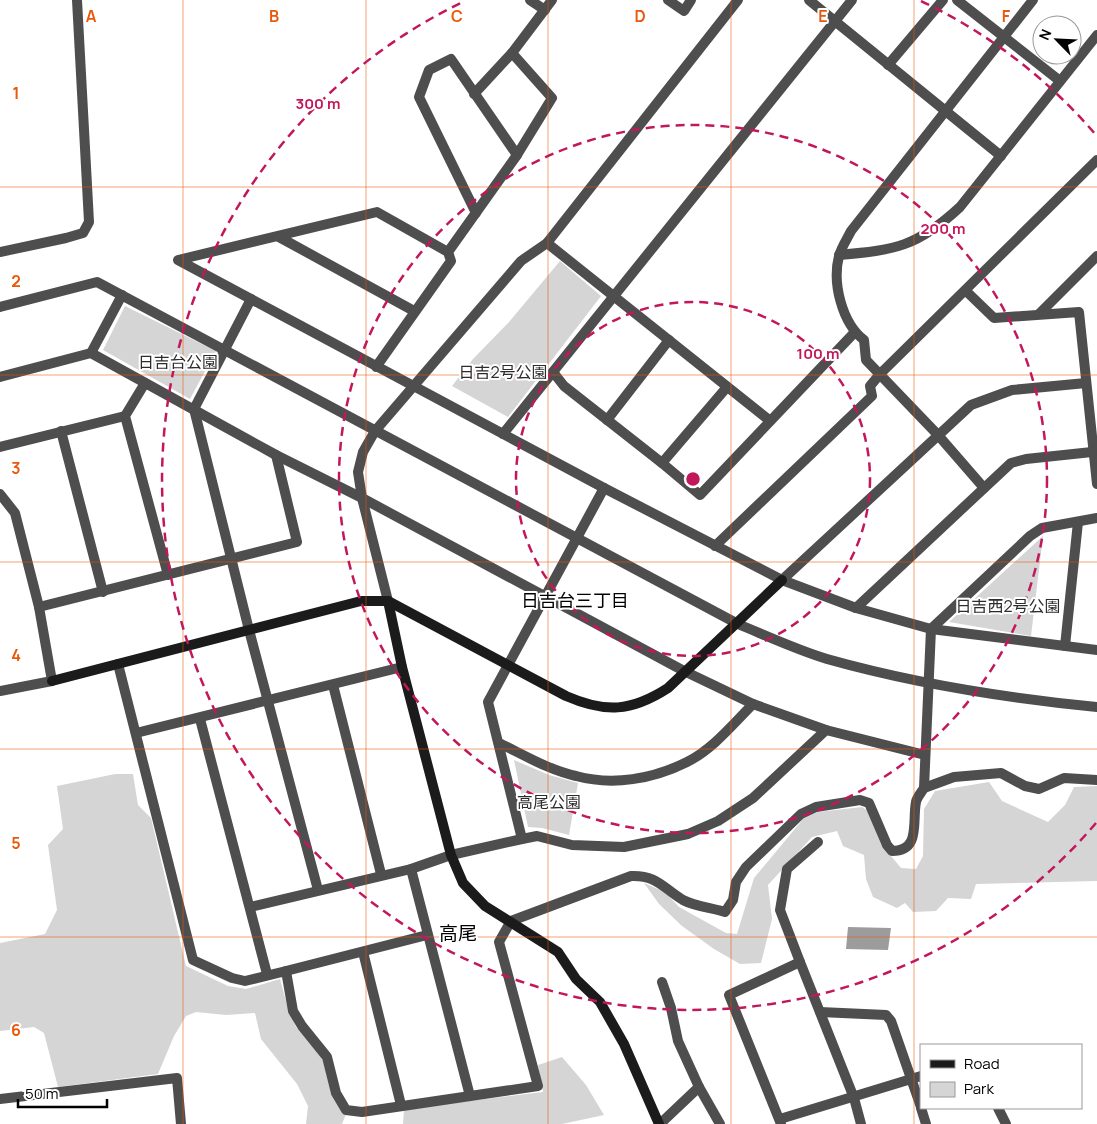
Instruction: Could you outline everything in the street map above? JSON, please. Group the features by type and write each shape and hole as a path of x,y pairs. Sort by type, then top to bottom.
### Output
{"street":[{"path":"0,252 83,233 89,222 77,0"},
{"path":"530,0 545,10"},
{"path":"474,94 512,54 552,0"},
{"path":"668,0 684,10 691,0"},
{"path":"699,1087 659,1124 624,1044 600,1002 576,979 558,952 485,906 463,883 451,856 402,666 362,498 358,472 363,452 375,431 520,261 547,243 738,0"},
{"path":"809,0 1001,156"},
{"path":"503,434 852,0"},
{"path":"888,65 943,0"},
{"path":"957,0 1060,82"},
{"path":"984,488 938,435 866,360 864,340 854,333 839,292 837,280 839,256 851,231 947,112 1033,0"},
{"path":"839,256 874,252 917,241 939,227 960,207 1097,36"},
{"path":"448,252 517,154 552,98 512,54"},
{"path":"476,214 419,96 429,70 451,59 517,154"},
{"path":"715,546 872,396 870,386 880,374 966,292 1097,160"},
{"path":"376,367 451,261 448,252 377,212 178,260 376,367 604,488 782,580 856,608 931,629 1097,650"},
{"path":"279,237 414,311"},
{"path":"547,243 769,420"},
{"path":"1039,314 1097,256"},
{"path":"0,307 97,282 738,624 825,658 929,685 1020,700 1097,707"},
{"path":"966,292 994,318 1079,312 1086,383 1094,431 1092,452 1097,484"},
{"path":"92,353 122,295"},
{"path":"252,300 194,409 249,630 318,890"},
{"path":"553,372 564,386 700,495 769,420 854,333"},
{"path":"607,420 669,340"},
{"path":"0,377 92,353 276,455 362,498 684,671 752,704 826,730 925,755"},
{"path":"0,447 125,416 145,383"},
{"path":"0,690 52,681 361,601 388,602 573,700 588,706 611,709 636,704 668,688 684,671 738,624 782,580 971,405 1012,390 1086,383"},
{"path":"662,464 727,387"},
{"path":"125,416 168,575"},
{"path":"61,431 103,592"},
{"path":"856,608 1011,463 1026,458 1092,452"},
{"path":"39,607 296,542 276,455"},
{"path":"522,839 488,702 604,488"},
{"path":"0,494 15,512 39,607 52,681"},
{"path":"286,971 293,1011 302,1026 327,1057 336,1093 346,1110 362,1112 538,1086 499,942 511,921 631,876 646,875 669,888 684,900 724,912 733,900 736,882 746,867 801,814 816,807 860,800 869,803 887,845 892,851 901,851 910,846 914,835 916,800 924,788 931,629 1030,536 1042,528 1097,518"},
{"path":"1064,646 1078,522"},
{"path":"118,664 193,960 232,978 245,981 427,935"},
{"path":"136,733 200,719 402,666"},
{"path":"333,685 381,874"},
{"path":"499,743 550,768 576,777 624,781 658,773 688,762 720,738 752,704"},
{"path":"200,719 267,974"},
{"path":"250,907 381,874 411,869 451,856 536,836 572,846 624,847 688,834 718,821 753,798 826,730"},
{"path":"924,788 954,777 1001,773 1025,786 1039,789 1064,778 1097,780"},
{"path":"818,842 787,869 780,910 854,1098 861,1124"},
{"path":"411,869 470,1096"},
{"path":"363,952 401,1105"},
{"path":"800,962 729,995 780,1122 916,1078"},
{"path":"662,982 671,1008 678,1041 699,1087 720,1124"},
{"path":"820,1012 886,1015 891,1021 916,1078 920,1101"},
{"path":"0,1099 177,1078 182,1124"},
{"path":"922,1109 926,1124"},
{"path":"998,1109 1006,1124"}],"green space":[{"name":"日吉2号公園","path":"560,261 601,296 508,417 452,386 473,359 509,322"},
{"name":"日吉台公園","path":"125,306 216,351 190,399 103,350"},
{"name":"日吉西2号公園","path":"1043,536 1031,636 949,622"},
{"name":"高尾公園","path":"514,760 549,775 578,783 569,835 542,828 528,827"},
{"path":"115,774 133,774 138,805 151,818 186,966 228,986 246,989 280,979 289,1012 296,1027 324,1059 346,1114 342,1124 306,1124 308,1106 297,1084 261,1039 255,1013 226,1015 196,1012 186,1016 174,1036 158,1074 58,1087 44,1033 34,1027 0,1031 0,943 45,934 57,910 48,845 63,829 57,786"},
{"path":"989,782 1002,801 1048,822 1065,805 1074,787 1097,786 1097,881 976,884 971,899 948,898 936,911 913,912 905,903 897,908 873,897 866,879 864,855 843,846 837,831 812,837 768,885 772,919 761,963 740,964 714,949 682,926 659,904 644,883 665,892 679,907 726,933 737,934 754,878 804,818 818,812 862,807 868,811 881,844 901,868 916,869 923,856 924,809 935,791"},
{"path":"562,1057 586,1085 604,1115 562,1124 403,1124 404,1109 543,1092 538,1065"}],"shaded area":[{"path":"848,927 891,928 888,950 846,949"}],"district":[{"name":"日吉台三丁目","path":"575,601"},
{"name":"高尾","path":"458,933"}]}
